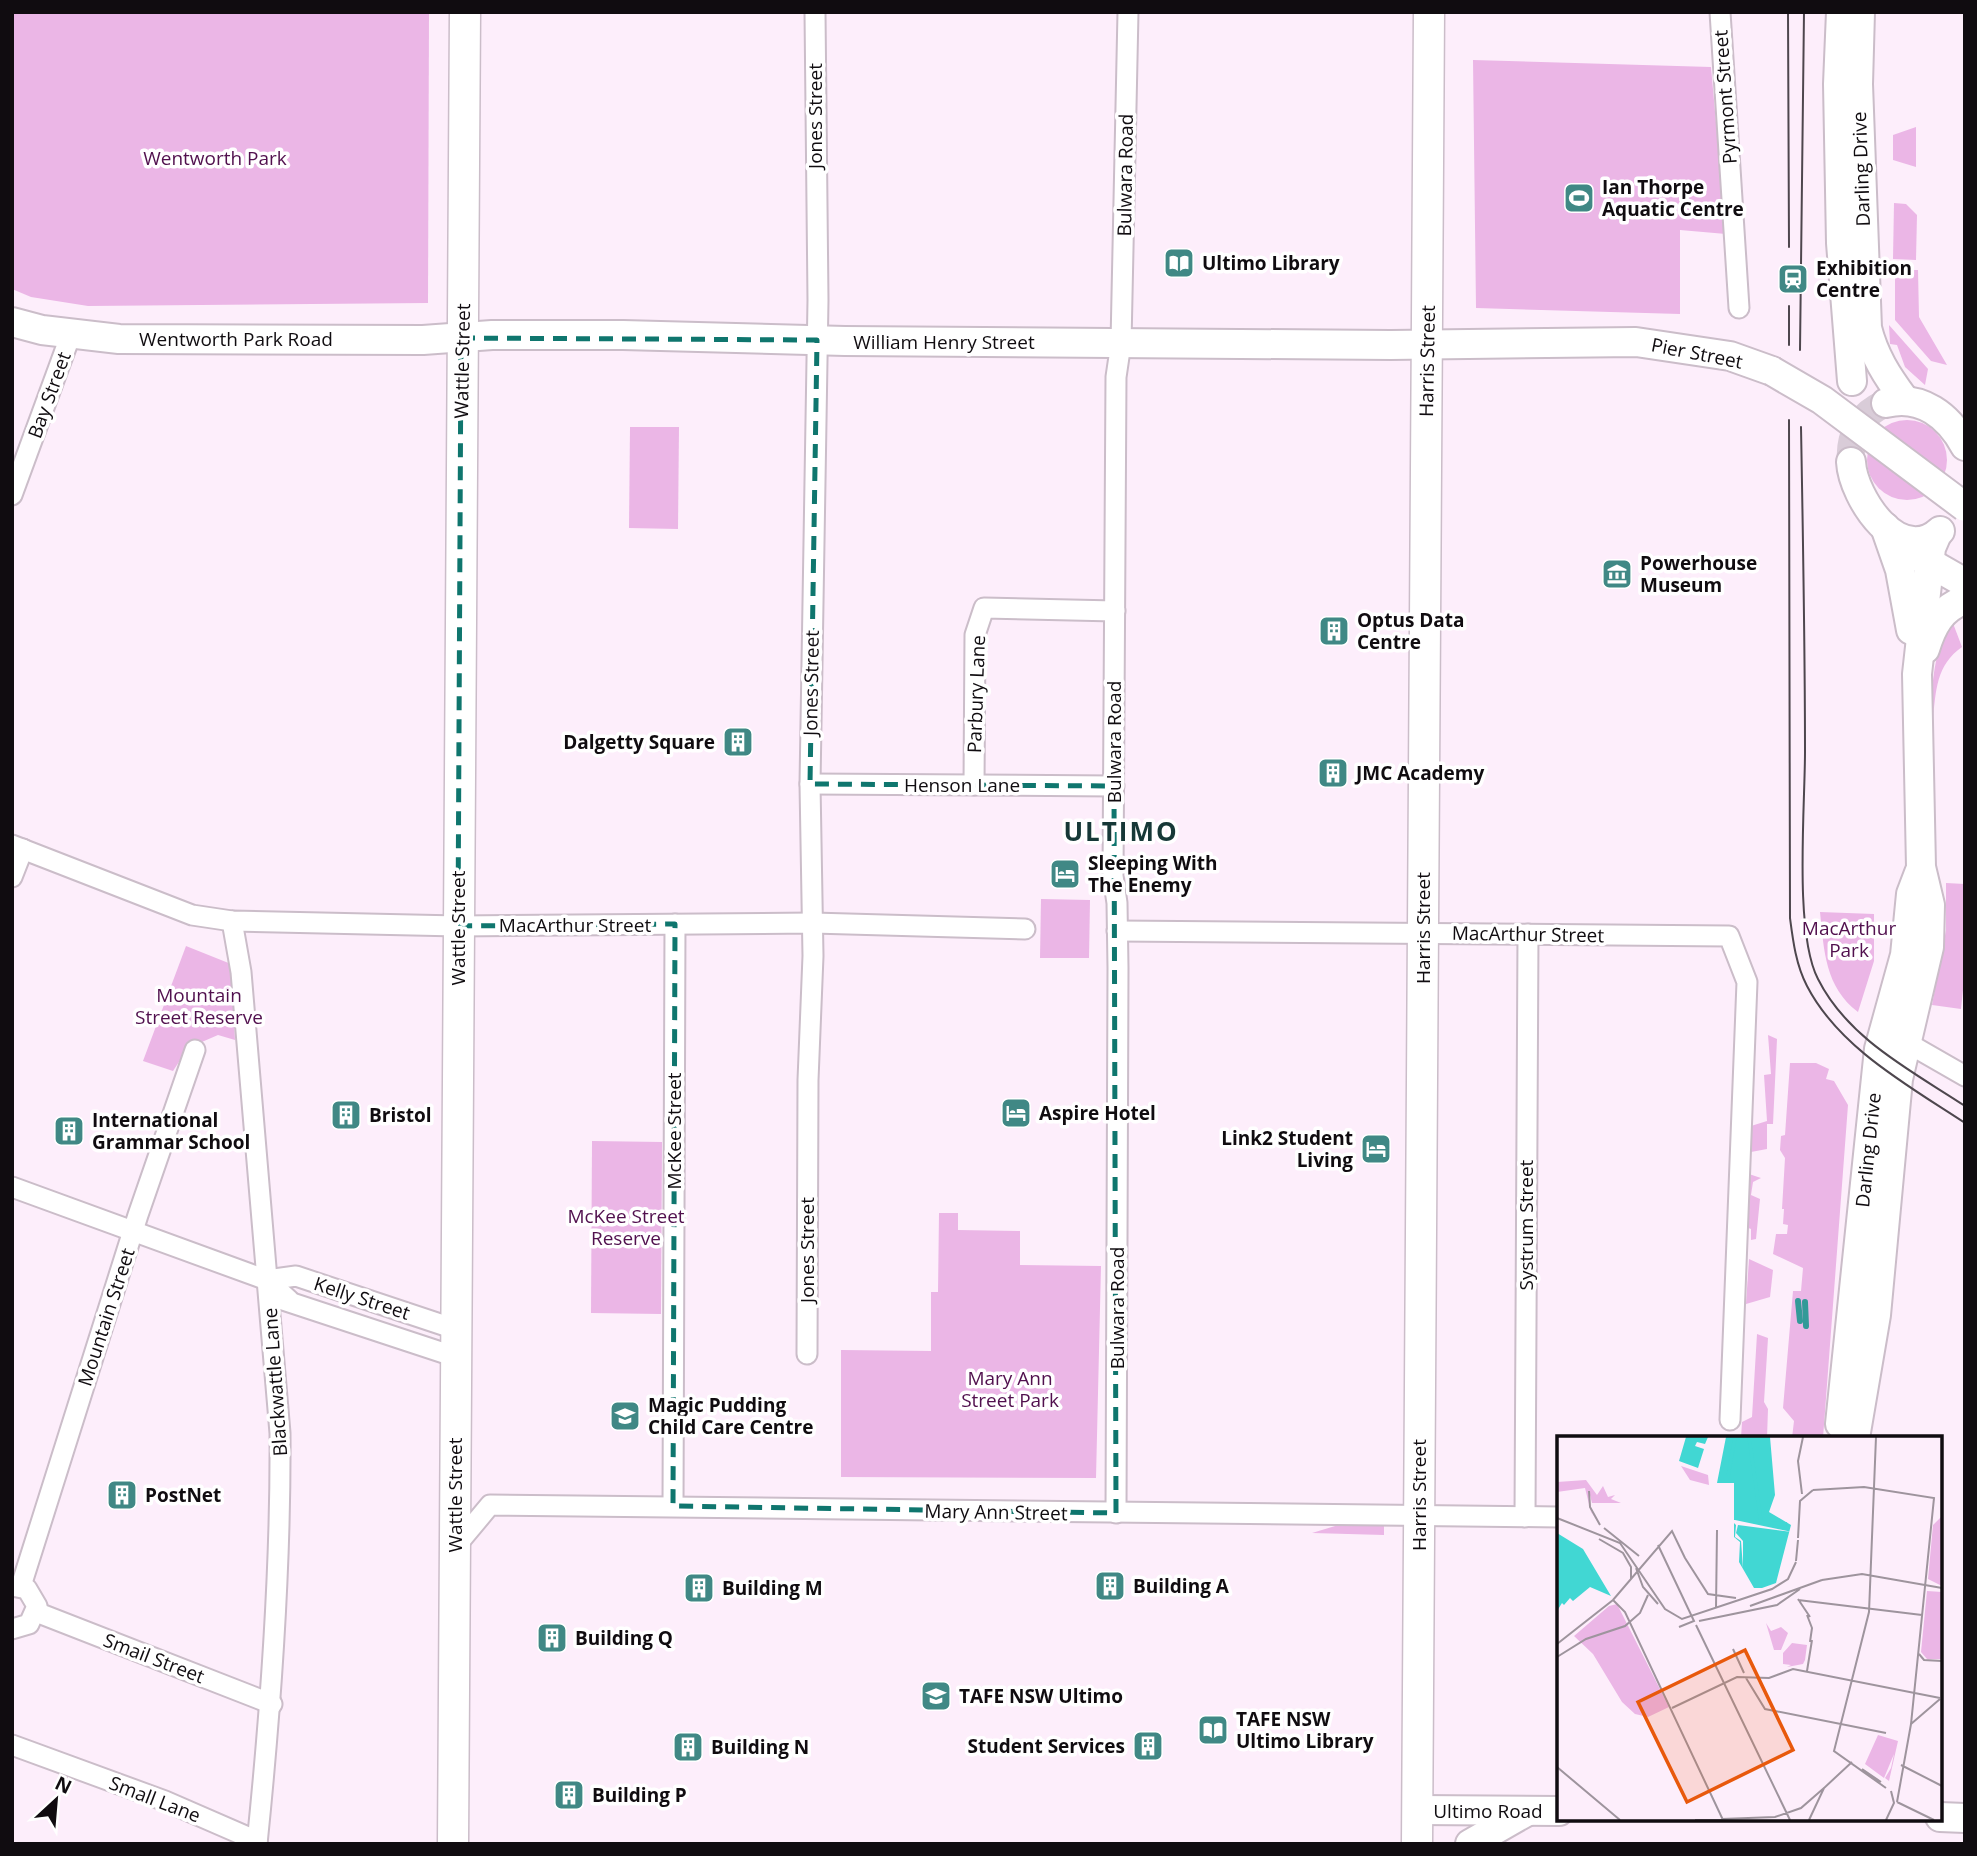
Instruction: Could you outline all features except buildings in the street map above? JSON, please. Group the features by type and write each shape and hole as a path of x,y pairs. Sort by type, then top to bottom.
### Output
{"main road":[{"name":"Wattle Street","path":"453,1844 465,12"},
{"name":"Harris Street","path":"1418,1844 1429,12"}],"street":[{"name":"Jones Street","path":"807,1354 813,923 810,784 817,340 815,12"},
{"name":"Bulwara Road","path":"1116,1513 1117,931 1113,876 1116,371 1121,343 1128,12"},
{"name":"Pyrmont Street","path":"1720,12 1739,308"},
{"name":"Darling Drive","path":"1841,12 1838,84 1841,243 1852,381"},
{"name":"Darling Drive","path":"1860,12 1858,84 1867,328 1872,349 1894,402 1919,403 1947,420 1965,446"},
{"name":"Wentworth Park Road","path":"12,322 71,334 119,339 461,338"},
{"name":"Bay Street","path":"12,495 71,334"},
{"name":"William Henry Street","path":"461,338 623,335 817,340 1426,345"},
{"name":"Pier Street","path":"1426,345 1581,342 1668,344 1757,365 1822,400 1965,507"},
{"path":"1851,462 1854,484 1862,500 1914,554 1965,583"},
{"name":"Darling Drive","path":"1838,1436 1877,1062 1895,1036 1929,947 1930,905 1921,867 1917,674 1929,564 1938,533 1924,541 1912,542 1893,532"},
{"name":"Darling Drive","path":"1893,532 1917,674"},
{"path":"1917,674 1932,628 1950,606 1965,600"},
{"name":"Parbury Lane","path":"974,785 975,635 984,608 1115,611"},
{"name":"Henson Lane","path":"810,784 1114,786"},
{"name":"MacArthur Street","path":"17,847 192,915 232,921 458,926 813,923 1025,929"},
{"path":"12,877 17,847"},
{"name":"Blackwattle Lane","path":"232,921 242,972 280,1433 280,1506 272,1704 257,1842"},
{"name":"McKee Street","path":"673,1506 675,925"},
{"name":"MacArthur Street","path":"1117,931 1730,936 1747,982 1730,1420"},
{"name":"Systrum Street","path":"1525,1517 1528,934"},
{"name":"Darling Drive","path":"1855,1436 1876,1315 1898,1079 1895,1036"},
{"path":"1895,1036 1965,1076"},
{"name":"Mountain Street","path":"17,1586 195,1050"},
{"name":"Kelly Street","path":"12,1187 133,1232 268,1288 289,1300 456,1343"},
{"name":"Kelly Street","path":"268,1288 296,1276 456,1343"},
{"name":"Mary Ann Street","path":"454,1548 490,1505 673,1506 804,1511 1557,1517"},
{"path":"12,1629 29,1624 36,1612 36,1599 17,1586"},
{"name":"Smail Street","path":"36,1612 272,1704"},
{"name":"Small Lane","path":"12,1745 165,1801 257,1842"},
{"name":"Ultimo Road","path":"1418,1810 1557,1811"},
{"path":"1470,1844 1528,1811"},
{"path":"1942,1817 1965,1818"}],"highlighted area":[{"path":"461,338 817,340 810,784 1114,786 1116,1513 673,1506 675,924 458,926"}],"green space":[{"name":"Wentworth Park","path":"12,12 429,12 428,303 88,306 31,297 12,289"},
{"name":"Ian Thorpe Aquatic Centre","path":"1473,60 1711,67 1726,234 1680,230 1680,314 1476,308"},
{"path":"1916,127 1916,167 1893,160 1893,135"},
{"path":"1894,203 1906,204 1917,215 1916,260 1893,259"},
{"path":"1895,270 1918,270 1919,317 1947,365 1931,361 1895,320"},
{"path":"1889,325 1928,369 1925,385 1905,367 1897,345 1890,344"},
{"path":"1907,420 1922,423 1935,432 1944,445 1947,460 1944,475 1935,488 1922,497 1907,500 1892,497 1879,488 1870,475 1867,460 1870,445 1879,432 1892,423"},
{"path":"630,427 679,427 678,529 629,528"},
{"path":"1951,618 1962,647 1953,654 1942,670 1933,719 1930,720 1937,655"},
{"path":"1946,883 1965,884 1965,971 1961,1009 1932,1005 1946,930"},
{"path":"1041,899 1090,900 1089,958 1040,958"},
{"name":"MacArthur Park","path":"1820,912 1874,914 1874,961 1858,1012 1839,991 1828,967"},
{"name":"Mountain Street Reserve","path":"186,946 231,964 235,1040 218,1035 188,1048 173,1071 143,1061"},
{"path":"1768,1035 1777,1039 1773,1124 1767,1124 1767,1149 1751,1152 1751,1126 1767,1121 1764,1075 1771,1074"},
{"path":"1790,1063 1816,1063 1829,1069 1826,1079 1834,1081 1848,1105 1823,1436 1792,1436 1794,1421 1783,1408 1793,1291 1801,1291 1803,1268 1773,1254 1776,1234 1787,1234 1788,1225 1783,1224 1785,1158 1780,1150 1781,1136 1785,1135"},
{"name":"McKee Street Reserve","path":"592,1141 662,1142 661,1314 591,1313"},
{"path":"1746,1173 1761,1178 1753,1182 1751,1195 1760,1199 1756,1239 1751,1240 1751,1229 1743,1226"},
{"name":"Mary Ann Street Park","path":"939,1213 958,1213 958,1230 1020,1231 1020,1265 1101,1266 1096,1478 841,1477 841,1350 931,1351 931,1292 938,1292"},
{"path":"1749,1259 1773,1270 1770,1297 1746,1304"},
{"path":"1757,1334 1768,1338 1764,1402 1768,1409 1767,1436 1741,1436 1742,1422 1752,1417"},
{"path":"1345,1523 1384,1523 1384,1535 1312,1533"}],"waterway":[{"path":"1798,1301 1800,1321"},
{"path":"1805,1302 1806,1326"}],"tunnel":[{"path":"1851,462 1852,443 1858,427 1868,414 1884,404"}],"tram line":[{"path":"1788,12 1789,247"},
{"path":"1800,350 1804,12"},
{"path":"1789,306 1789,345"},
{"path":"1789,420 1790,918 1798,961 1803,978 1821,1008 1856,1047 1899,1080 1965,1123"},
{"path":"1801,427 1805,711 1802,869 1806,932 1811,958 1818,979 1846,1019 1883,1052 1965,1106"}],"place":[{"name":"Ian Thorpe Aquatic Centre","path":"1579,198"},
{"name":"Ultimo Library","path":"1179,263"},
{"name":"Exhibition Centre","path":"1793,279"},
{"name":"Powerhouse Museum","path":"1617,574"},
{"name":"Optus Data Centre","path":"1334,631"},
{"name":"Dalgetty Square","path":"738,742"},
{"name":"JMC Academy","path":"1333,773"},
{"name":"Sleeping With The Enemy","path":"1065,874"},
{"name":"Aspire Hotel","path":"1016,1113"},
{"name":"Bristol","path":"346,1115"},
{"name":"International Grammar School","path":"69,1131"},
{"name":"Link2 Student Living","path":"1376,1149"},
{"name":"Magic Pudding Child Care Centre","path":"625,1416"},
{"name":"PostNet","path":"122,1495"},
{"name":"Building A","path":"1110,1586"},
{"name":"Building M","path":"699,1588"},
{"name":"Building Q","path":"552,1638"},
{"name":"TAFE NSW Ultimo","path":"936,1696"},
{"name":"TAFE NSW Ultimo Library","path":"1213,1730"},
{"name":"Student Services","path":"1148,1746"},
{"name":"Building N","path":"688,1747"},
{"name":"Building P","path":"569,1795"}],"district":[{"name":"ULTIMO","path":"1121,832"}]}
